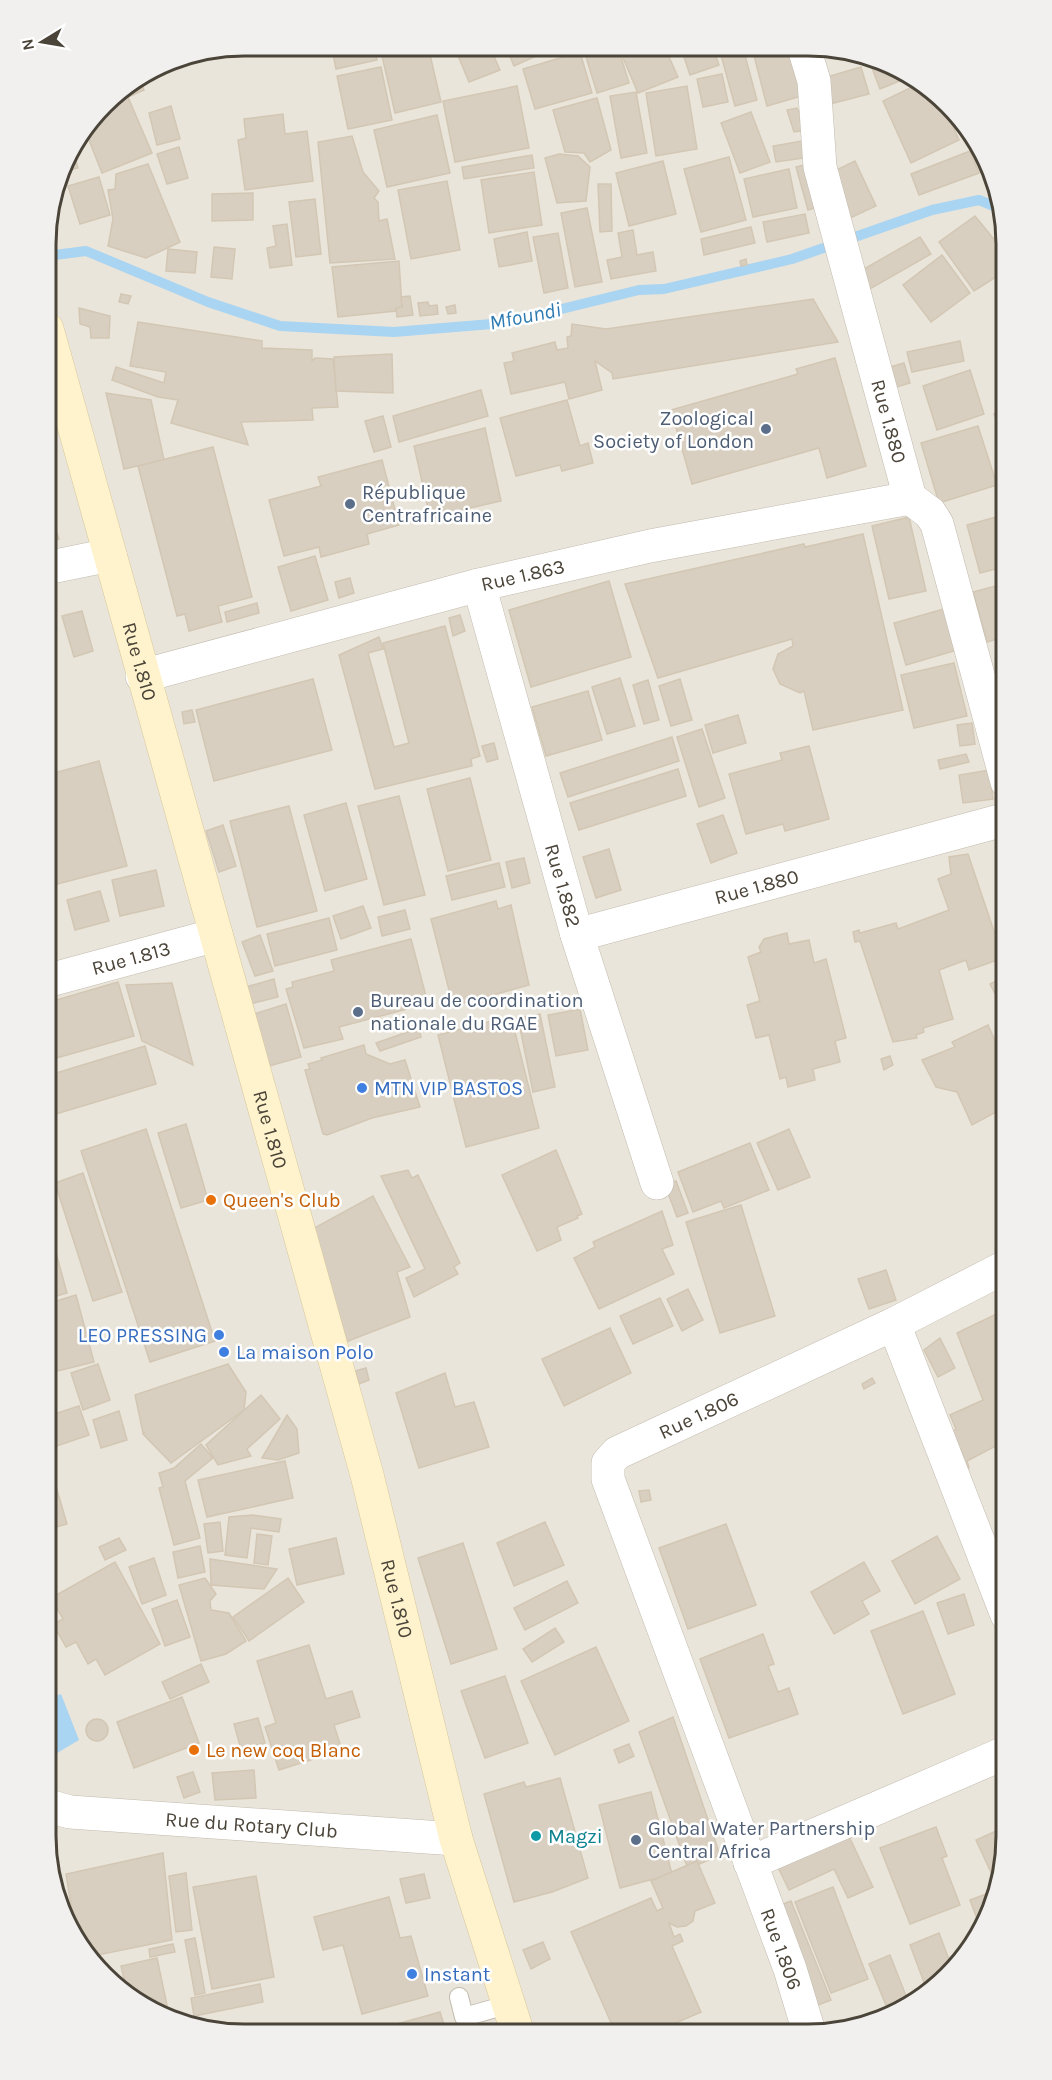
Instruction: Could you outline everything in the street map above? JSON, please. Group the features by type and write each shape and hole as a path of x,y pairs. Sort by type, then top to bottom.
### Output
{"street":[{"name":"Rue 1.880","path":"806,56 814,81 820,167 910,498"},
{"name":"Rue 1.810","path":"56,364 367,1475 456,1839 514,2019"},
{"name":"Rue 1.863","path":"142,676 479,585 650,546 910,498"},
{"path":"910,498 930,513 937,524 996,741"},
{"path":"56,566 110,555"},
{"name":"Rue 1.882","path":"479,585 577,935 657,1183"},
{"name":"Rue 1.880","path":"577,935 996,822"},
{"name":"Rue 1.813","path":"56,978 216,935"},
{"name":"Rue 1.806","path":"807,2024 790,1969 608,1479 608,1463 616,1453 894,1324 996,1272"},
{"path":"894,1324 996,1587"},
{"path":"750,1863 996,1756"},
{"name":"Rue du Rotary Club","path":"56,1810 456,1839"}],"lane":[{"path":"459,1997 465,2017 514,2019"}],"shaded area":[{"path":"231,56 808,56 845,59 869,65 892,75 913,87 932,102 965,139 987,183 996,231 996,1849 993,1873 982,1908 958,1951 923,1986 892,2005 869,2015 821,2024 219,2023 172,2010 129,1986 94,1951 75,1920 65,1897 56,1849 57,219 62,195 75,160 94,129 120,102 150,81 172,70 207,59"}],"water":[{"path":"61,1694 79,1740 57,1753 56,1752 56,1696"}],"building":[{"path":"333,56 376,56 377,60 336,69"},
{"path":"382,56 430,56 441,102 395,113"},
{"path":"458,56 494,56 500,70 469,82"},
{"path":"510,56 536,56 514,66"},
{"path":"567,56 581,56 592,93 535,109 523,69"},
{"path":"586,56 621,56 629,83 597,93"},
{"path":"669,56 678,77 638,93 623,58"},
{"path":"684,56 716,56 719,65 690,75"},
{"path":"721,56 745,56 757,100 735,106"},
{"path":"754,56 795,56 805,95 767,106"},
{"path":"871,66 901,80 880,89"},
{"path":"381,67 392,120 348,129 337,76"},
{"path":"861,67 869,94 826,105 820,79"},
{"path":"722,74 728,102 703,107 697,79"},
{"path":"142,86 144,90 128,97 152,153 102,173 88,138 120,102"},
{"path":"517,86 529,148 455,162 443,101"},
{"path":"687,86 697,149 656,156 646,93"},
{"path":"912,87 950,120 959,140 911,163 883,101"},
{"path":"636,92 647,153 621,158 610,96"},
{"path":"597,98 611,150 590,162 584,153 565,152 553,110"},
{"path":"171,106 180,139 157,145 149,113"},
{"path":"797,108 800,114 804,112 807,130 794,132 787,110"},
{"path":"751,112 770,162 740,173 721,123"},
{"path":"283,114 285,134 307,131 313,181 245,190 238,140 246,138 244,119"},
{"path":"437,115 450,173 387,187 374,130"},
{"path":"352,136 363,172 379,191 374,198 378,202 379,221 387,219 395,259 330,263 318,142"},
{"path":"807,140 810,157 776,162 773,146"},
{"path":"179,147 188,178 167,184 157,154"},
{"path":"970,151 979,173 919,195 911,174"},
{"path":"559,154 578,156 590,167 586,201 557,203 545,158"},
{"path":"532,155 534,168 464,179 462,167"},
{"path":"729,157 746,220 701,232 684,169"},
{"path":"75,159 78,168 71,170"},
{"path":"663,161 676,214 629,226 616,173"},
{"path":"855,161 876,206 848,219 828,174"},
{"path":"813,163 825,205 808,210 796,167"},
{"path":"148,164 180,242 146,258 108,246 113,219 108,190 115,189 116,174"},
{"path":"789,169 797,208 753,217 744,179"},
{"path":"534,172 542,225 489,233 481,180"},
{"path":"99,177 110,215 80,224 68,186"},
{"path":"447,181 460,250 411,259 398,190"},
{"path":"598,184 611,184 612,231 600,232"},
{"path":"253,193 253,220 212,221 212,194"},
{"path":"315,199 321,254 296,257 289,202"},
{"path":"587,208 602,282 575,287 561,213"},
{"path":"805,214 809,233 767,242 763,222"},
{"path":"975,216 996,242 996,277 974,291 939,242"},
{"path":"287,224 292,265 270,268 267,248 276,246 273,226"},
{"path":"751,227 755,243 704,255 701,239"},
{"path":"633,230 637,255 653,252 656,271 611,279 607,260 622,257 618,233"},
{"path":"527,232 532,261 499,267 494,239"},
{"path":"558,233 568,288 544,293 533,237"},
{"path":"920,237 931,254 868,290 857,273"},
{"path":"214,247 235,249 232,279 211,277"},
{"path":"168,249 197,252 195,273 166,271"},
{"path":"942,255 970,293 931,322 903,285"},
{"path":"746,259 747,265 741,266 740,261"},
{"path":"399,261 402,307 396,308 396,311 338,317 332,267"},
{"path":"121,294 131,296 128,304 119,302"},
{"path":"410,296 413,315 397,317 396,308 402,307 401,297"},
{"path":"813,299 838,342 613,379 612,373 595,361 602,390 569,399 565,382 511,394 504,363 514,361 512,353 555,342 557,350 568,348 567,337 571,336 572,324 606,329"},
{"path":"428,302 429,306 437,305 438,314 420,316 418,303"},
{"path":"455,305 456,313 448,314 446,307"},
{"path":"79,308 110,316 109,338 91,338 90,327 80,324"},
{"path":"138,322 262,341 262,348 312,350 312,361 315,358 333,359 338,407 312,408 313,420 241,422 248,445 171,423 178,400 158,397 112,380 116,367 164,383 166,372 130,366"},
{"path":"960,341 964,361 912,372 907,352"},
{"path":"392,354 393,393 336,391 334,357"},
{"name":"Zoological Society of London","path":"835,358 866,466 827,478 819,448 692,484 671,410 798,374 796,369"},
{"path":"904,363 910,383 886,390 880,370"},
{"path":"970,370 984,414 937,430 923,386"},
{"path":"481,390 488,416 399,442 393,416"},
{"path":"106,393 151,400 164,460 124,469"},
{"path":"567,400 580,446 588,443 593,463 562,471 560,465 516,476 500,418"},
{"path":"383,416 391,447 374,452 365,421"},
{"path":"978,426 996,485 939,503 921,443"},
{"path":"485,428 501,501 430,517 414,446"},
{"path":"213,447 252,597 218,606 222,622 189,631 185,614 177,616 138,466"},
{"path":"382,460 399,525 367,534 369,544 321,557 319,547 284,556 269,500 321,486 318,477"},
{"path":"909,517 926,591 889,599 872,526"},
{"path":"996,517 996,569 980,573 967,525"},
{"path":"863,534 903,710 813,730 804,691 800,693 780,684 773,669 778,654 793,646 792,639 658,678 625,584 804,544 805,547"},
{"path":"315,556 328,600 291,611 278,567"},
{"path":"350,578 354,593 339,598 335,582"},
{"path":"609,581 631,657 531,687 509,610"},
{"path":"996,586 996,639 987,642 973,592"},
{"path":"257,603 259,613 227,622 225,612"},
{"path":"944,609 957,650 906,665 894,623"},
{"path":"82,611 93,651 74,657 62,616"},
{"path":"460,615 465,631 453,636 449,618"},
{"path":"445,626 480,756 471,759 472,766 375,789 339,655 379,637 383,649 368,653 394,747 409,743 383,643"},
{"path":"954,663 967,716 914,728 901,675"},
{"path":"620,678 635,726 607,734 592,687"},
{"path":"313,679 332,750 214,781 196,710"},
{"path":"680,679 692,720 671,726 659,686"},
{"path":"648,680 659,720 644,724 633,685"},
{"path":"588,691 602,740 546,756 532,707"},
{"path":"192,710 195,722 184,724 182,712"},
{"path":"738,715 746,743 713,753 705,725"},
{"path":"972,723 975,744 960,746 957,725"},
{"path":"702,729 725,798 699,807 677,737"},
{"path":"672,737 679,761 568,797 560,773"},
{"path":"494,743 498,759 487,762 482,746"},
{"path":"809,746 829,819 785,831 783,824 746,834 729,774 782,760 780,753"},
{"path":"966,754 969,762 940,769 938,760"},
{"path":"99,761 127,866 57,884 56,772"},
{"path":"678,769 686,796 579,830 570,803"},
{"path":"989,770 993,799 963,803 959,775"},
{"path":"470,778 491,860 448,871 427,789"},
{"path":"399,796 425,895 384,905 358,806"},
{"path":"346,803 367,879 325,891 304,815"},
{"path":"289,806 317,911 257,927 230,821"},
{"path":"723,815 737,853 711,863 697,824"},
{"path":"223,825 236,866 219,872 206,831"},
{"path":"609,849 621,890 596,898 583,857"},
{"path":"968,854 996,937 996,960 969,970 966,960 939,970 953,1019 923,1028 924,1032 916,1035 917,1038 893,1042 860,941 855,942 853,932 859,930 860,933 896,923 898,929 949,910 938,879 951,874 949,857"},
{"path":"524,858 530,883 512,888 506,862"},
{"path":"499,863 505,887 452,900 446,876"},
{"path":"156,870 164,906 120,916 112,880"},
{"path":"100,891 109,921 75,930 67,900"},
{"path":"496,901 498,909 511,905 529,985 453,1006 431,919"},
{"path":"363,906 371,928 341,939 333,916"},
{"path":"405,910 410,929 382,936 378,917"},
{"path":"329,918 337,950 275,966 267,934"},
{"path":"787,933 789,944 809,940 814,963 826,959 846,1038 835,1041 840,1062 813,1069 815,1080 788,1087 786,1077 780,1079 769,1035 756,1038 747,1005 760,1001 748,957 761,952 759,947 764,939"},
{"path":"260,935 273,971 255,976 242,942"},
{"path":"411,939 427,1000 405,1006 407,1009 339,1027 343,1039 304,1048 286,989 293,987 292,982 334,971 331,960"},
{"path":"274,979 278,997 250,1004 246,987"},
{"path":"996,981 996,996 990,984"},
{"path":"118,982 134,1036 56,1058 56,1000"},
{"path":"172,983 193,1065 142,1041 126,985"},
{"path":"286,1004 301,1057 269,1066 254,1014"},
{"path":"580,1009 588,1050 556,1056 548,1015"},
{"path":"540,1014 555,1087 533,1092 518,1018"},
{"path":"511,1016 539,1128 466,1147 438,1035"},
{"path":"988,1025 996,1043 996,1112 972,1125 957,1092 936,1087 922,1060 955,1047 952,1042"},
{"path":"419,1028 421,1037 380,1051 376,1043"},
{"name":"MTN VIP BASTOS","path":"364,1045 366,1054 390,1064 405,1060 420,1107 372,1118 327,1135 323,1134 305,1070 310,1069 308,1064 322,1060 321,1058"},
{"path":"145,1046 156,1084 56,1114 56,1073"},
{"path":"890,1056 893,1065 884,1070 881,1059"},
{"path":"186,1124 208,1200 181,1208 158,1133"},
{"path":"146,1129 215,1341 150,1362 81,1151"},
{"path":"789,1129 810,1177 778,1190 757,1143"},
{"path":"750,1143 769,1190 724,1208 721,1201 693,1212 678,1172"},
{"path":"556,1150 582,1214 557,1227 561,1240 537,1251 502,1175"},
{"path":"408,1170 412,1178 418,1175 460,1263 454,1267 458,1274 414,1297 406,1278 425,1269 381,1176"},
{"path":"83,1173 122,1292 93,1301 56,1183"},
{"path":"676,1181 688,1213 677,1217 665,1185"},
{"path":"373,1196 410,1267 397,1272 410,1317 338,1345 305,1233"},
{"path":"741,1205 775,1316 720,1333 686,1222"},
{"path":"662,1211 673,1245 662,1249 674,1274 599,1309 574,1258 595,1247 593,1242"},
{"path":"56,1253 67,1293 56,1296"},
{"path":"886,1270 896,1300 869,1309 858,1279"},
{"path":"688,1289 703,1320 682,1331 667,1299"},
{"path":"76,1295 94,1362 56,1371 56,1301"},
{"path":"660,1298 673,1326 633,1344 620,1316"},
{"path":"996,1314 996,1446 967,1461 969,1468 963,1469 959,1458 964,1457 952,1432 956,1429 950,1415 983,1400 957,1333"},
{"path":"610,1328 631,1373 564,1406 542,1359"},
{"path":"940,1338 955,1368 938,1377 924,1350"},
{"path":"98,1364 110,1400 83,1410 71,1373"},
{"path":"228,1364 246,1392 244,1410 171,1463 143,1434 145,1432 143,1433 135,1395"},
{"path":"366,1368 369,1380 359,1384 355,1371"},
{"path":"445,1373 455,1407 474,1402 489,1447 419,1468 396,1393"},
{"path":"872,1378 875,1383 864,1389 862,1384"},
{"path":"261,1395 280,1419 247,1449 251,1456 218,1465 206,1445"},
{"path":"79,1406 89,1435 56,1446 56,1413"},
{"path":"119,1411 127,1440 101,1448 93,1420"},
{"path":"287,1415 297,1429 299,1453 278,1460 262,1458"},
{"path":"201,1444 213,1458 185,1481 200,1538 174,1545 159,1488 163,1487 159,1473 174,1468"},
{"path":"285,1461 293,1498 207,1517 198,1480"},
{"path":"56,1486 67,1524 56,1527"},
{"path":"649,1490 651,1500 641,1502 639,1491"},
{"path":"253,1515 281,1519 279,1532 251,1528 247,1558 225,1555 229,1517"},
{"path":"220,1522 223,1551 208,1553 204,1524"},
{"path":"545,1522 564,1565 514,1586 497,1543"},
{"path":"726,1524 756,1605 688,1629 659,1548"},
{"path":"257,1534 272,1536 268,1565 254,1563"},
{"path":"937,1536 960,1579 915,1604 892,1561"},
{"path":"119,1538 126,1550 105,1560 99,1547"},
{"path":"336,1538 344,1574 297,1585 289,1549"},
{"path":"463,1543 497,1649 451,1664 418,1558"},
{"path":"200,1546 205,1572 178,1578 173,1552"},
{"path":"154,1558 166,1595 142,1604 129,1567"},
{"path":"210,1559 277,1569 264,1589 211,1585"},
{"path":"115,1562 160,1644 105,1675 96,1659 88,1664 76,1642 66,1647 56,1629 56,1622 63,1619 56,1607 56,1595"},
{"path":"864,1562 880,1591 862,1601 869,1614 834,1634 811,1592"},
{"path":"205,1578 216,1594 210,1601 211,1610 229,1613 246,1641 226,1654 201,1661 179,1585"},
{"path":"288,1578 304,1602 249,1641 233,1617"},
{"path":"567,1581 578,1603 525,1630 514,1608"},
{"path":"964,1594 974,1625 948,1634 937,1603"},
{"path":"177,1600 190,1637 165,1646 152,1609"},
{"path":"923,1611 955,1694 903,1714 871,1631"},
{"path":"555,1628 564,1642 532,1662 523,1649"},
{"path":"763,1634 774,1664 768,1666 778,1692 789,1688 798,1714 729,1738 700,1659"},
{"path":"309,1645 326,1699 352,1691 360,1717 334,1725 342,1750 279,1770 265,1727 276,1723 257,1661"},
{"path":"596,1647 629,1721 555,1755 521,1681"},
{"path":"201,1664 209,1682 170,1699 162,1682"},
{"path":"505,1676 528,1743 485,1758 461,1691"},
{"path":"182,1697 199,1743 134,1768 117,1722"},
{"path":"673,1717 720,1855 688,1869 639,1732"},
{"path":"258,1718 265,1743 241,1749 234,1724"},
{"path":"97,1719 105,1722 108,1730 105,1738 97,1741 89,1738 86,1730 89,1722"},
{"path":"629,1744 634,1756 619,1763 614,1750"},
{"path":"254,1770 256,1798 215,1800 212,1773"},
{"path":"193,1772 200,1792 184,1798 177,1777"},
{"name":"Magzi","path":"560,1778 588,1878 552,1892 514,1902 484,1794 524,1782 526,1787"},
{"name":"Global Water Partnership Central Africa","path":"651,1792 672,1874 620,1888 599,1805"},
{"path":"936,1827 947,1856 942,1858 960,1905 910,1924 880,1848"},
{"path":"846,1830 873,1887 848,1898 834,1869 789,1890 776,1863"},
{"path":"996,1831 992,1875 976,1840"},
{"path":"163,1853 172,1940 98,1955 72,1914 66,1874"},
{"path":"697,1861 715,1903 695,1911 693,1921 686,1926 677,1927 669,1923 674,1937 680,1934 683,1941 672,1946 701,2012 673,2024 612,2024 571,1932 651,1898 657,1911 663,1908 651,1881"},
{"path":"186,1873 192,1930 176,1932 169,1876"},
{"path":"424,1874 430,1898 406,1903 400,1879"},
{"path":"256,1876 274,1977 212,1989 193,1887"},
{"path":"833,1887 868,1979 831,1993 795,1902"},
{"path":"987,1894 977,1918 970,1900"},
{"path":"389,1897 400,1938 411,1936 428,1996 362,2014 343,1945 323,1950 314,1917"},
{"path":"791,1901 831,2000 818,2005 778,1906"},
{"path":"939,1933 949,1960 925,1984 910,1945"},
{"path":"195,1938 205,1993 195,1995 185,1940"},
{"path":"543,1942 550,1959 531,1969 523,1950"},
{"path":"173,1944 175,1952 150,1957 149,1949"},
{"path":"890,1955 906,1997 887,2007 869,1964"},
{"path":"157,1958 168,2008 129,1986 125,1982 121,1966"},
{"path":"260,1984 263,2002 194,2016 191,1998"},
{"path":"440,2012 444,2024 397,2024"}],"waterway":[{"name":"Mfoundi","path":"56,255 86,251 208,302 280,326 394,332 504,323 639,290 664,289 792,259 932,210 979,200 993,206"}],"place":[{"name":"Zoological Society of London","path":"766,429"},
{"name":"République Centrafricaine","path":"350,504"},
{"name":"Bureau de coordination nationale du RGAE","path":"358,1012"},
{"name":"MTN VIP BASTOS","path":"362,1088"},
{"name":"Queen's Club","path":"211,1200"},
{"name":"LEO PRESSING","path":"219,1335"},
{"name":"La maison Polo","path":"224,1352"},
{"name":"Le new coq Blanc","path":"194,1750"},
{"name":"Magzi","path":"536,1836"},
{"name":"Global Water Partnership Central Africa","path":"636,1840"},
{"name":"Instant","path":"412,1974"}]}
